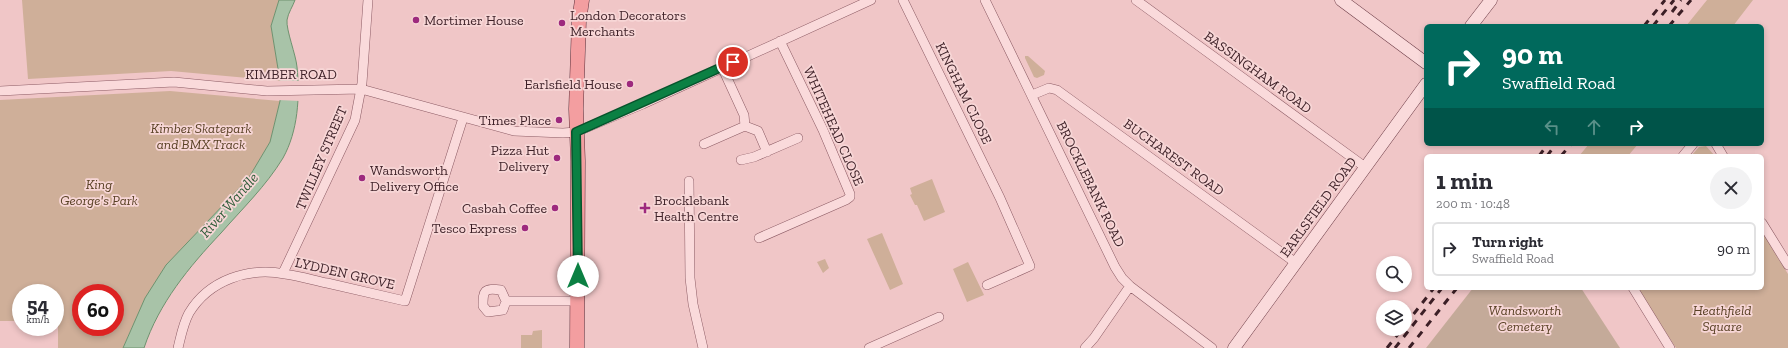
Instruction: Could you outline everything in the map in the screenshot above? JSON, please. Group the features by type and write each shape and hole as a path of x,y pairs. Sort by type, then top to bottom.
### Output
{"main road":[{"path":"577,348 576,108 579,21 582,0"},
{"path":"1341,0 1424,61"},
{"path":"1473,24 1491,0"},
{"name":"EARLSFIELD ROAD","path":"1234,348 1424,87"}],"street":[{"name":"TWILLEY STREET","path":"284,273 355,120 361,89 368,0"},
{"path":"576,132 871,0"},
{"name":"KINGHAM CLOSE","path":"902,0 1000,198 1030,266 987,285"},
{"name":"BROCKLEBANK ROAD","path":"985,0 1115,267 1122,278 1130,286 1212,348"},
{"name":"BASSINGHAM ROAD","path":"1136,0 1365,167"},
{"name":"WHITEHEAD CLOSE","path":"759,238 846,200 850,196 823,130 780,41"},
{"path":"722,67 744,115 745,126"},
{"name":"KIMBER ROAD","path":"0,91 174,82 276,90 361,89 519,132 576,132"},
{"name":"BUCHAREST ROAD","path":"1032,95 1048,88 1057,90 1296,263"},
{"name":"LYDDEN GROVE","path":"178,348 182,328 189,314 202,297 221,282 238,276 260,273 284,273 404,300 463,118"},
{"path":"704,144 745,126 758,131 767,152"},
{"path":"741,160 767,152 798,138"},
{"path":"1685,154 1691,146"},
{"path":"690,181 691,284 702,348"},
{"path":"1764,226 1788,265"},
{"path":"1085,348 1094,338 1130,286"},
{"path":"1634,290 1670,348"},
{"path":"506,301 577,301"},
{"path":"869,348 939,317"}],"green space":[{"path":"22,0 279,0 271,26 280,81 171,71 28,79"},
{"path":"1707,0 1753,0 1735,24 1688,24"},
{"path":"1025,56 1028,56 1045,71 1044,75 1037,78 1034,77"},
{"name":"King George's Park","path":"170,91 280,101 270,142 248,179 166,265 132,327 123,348 58,348 58,336 64,336 64,284 12,284 12,321 0,321 0,100"},
{"path":"1587,146 1636,146 1630,154 1581,154"},
{"path":"1706,146 1713,154 1693,154 1699,147"},
{"path":"932,179 945,212 924,221 917,205 915,205 910,195 912,194 910,188"},
{"path":"882,233 903,284 890,290 867,239"},
{"name":"Heathfield Square","path":"1764,235 1788,274 1788,348 1676,348 1638,290 1764,290"},
{"path":"825,259 829,268 823,273 817,262"},
{"path":"968,262 984,295 967,302 953,269"},
{"name":"Wandsworth Cemetery","path":"1471,290 1582,290 1620,348 1426,348"},
{"path":"542,330 542,348 521,348 521,335 532,335 533,331"}],"water":[{"name":"River Wandle","path":"279,0 295,0 288,15 287,24 297,67 298,102 295,125 288,148 283,158 261,188 176,286 158,316 144,348 123,348 145,298 166,265 248,179 270,142 280,101 280,81 271,26"}],"pier":[{"path":"278,81 300,81 300,101 278,100"}],"railway":[{"path":"1646,24 1665,0"},
{"path":"1655,24 1674,0"},
{"path":"1672,12 1681,0"},
{"path":"1671,24 1691,0"},
{"path":"1540,154 1546,146"},
{"path":"1548,154 1554,146"},
{"path":"1563,154 1569,146"},
{"path":"1412,316 1432,290"},
{"path":"1395,348 1440,290"},
{"path":"1409,348 1455,290"},
{"path":"1387,348 1396,336"}],"place":[{"name":"Mortimer House","path":"416,20"},
{"name":"London Decorators Merchants","path":"562,23"},
{"name":"Earlsfield House","path":"630,84"},
{"name":"Times Place","path":"559,120"},
{"name":"Pizza Hut Delivery","path":"557,158"},
{"name":"Wandsworth Delivery Office","path":"362,178"},
{"name":"Casbah Coffee","path":"555,208"},
{"name":"Brocklebank Health Centre","path":"645,208"},
{"name":"Tesco Express","path":"525,228"}],"route":[{"path":"578,276 578,161 576,132 643,104 733,62"}],"park label":[{"name":"Kimber Skatepark and BMX Track","path":"201,136"}]}
